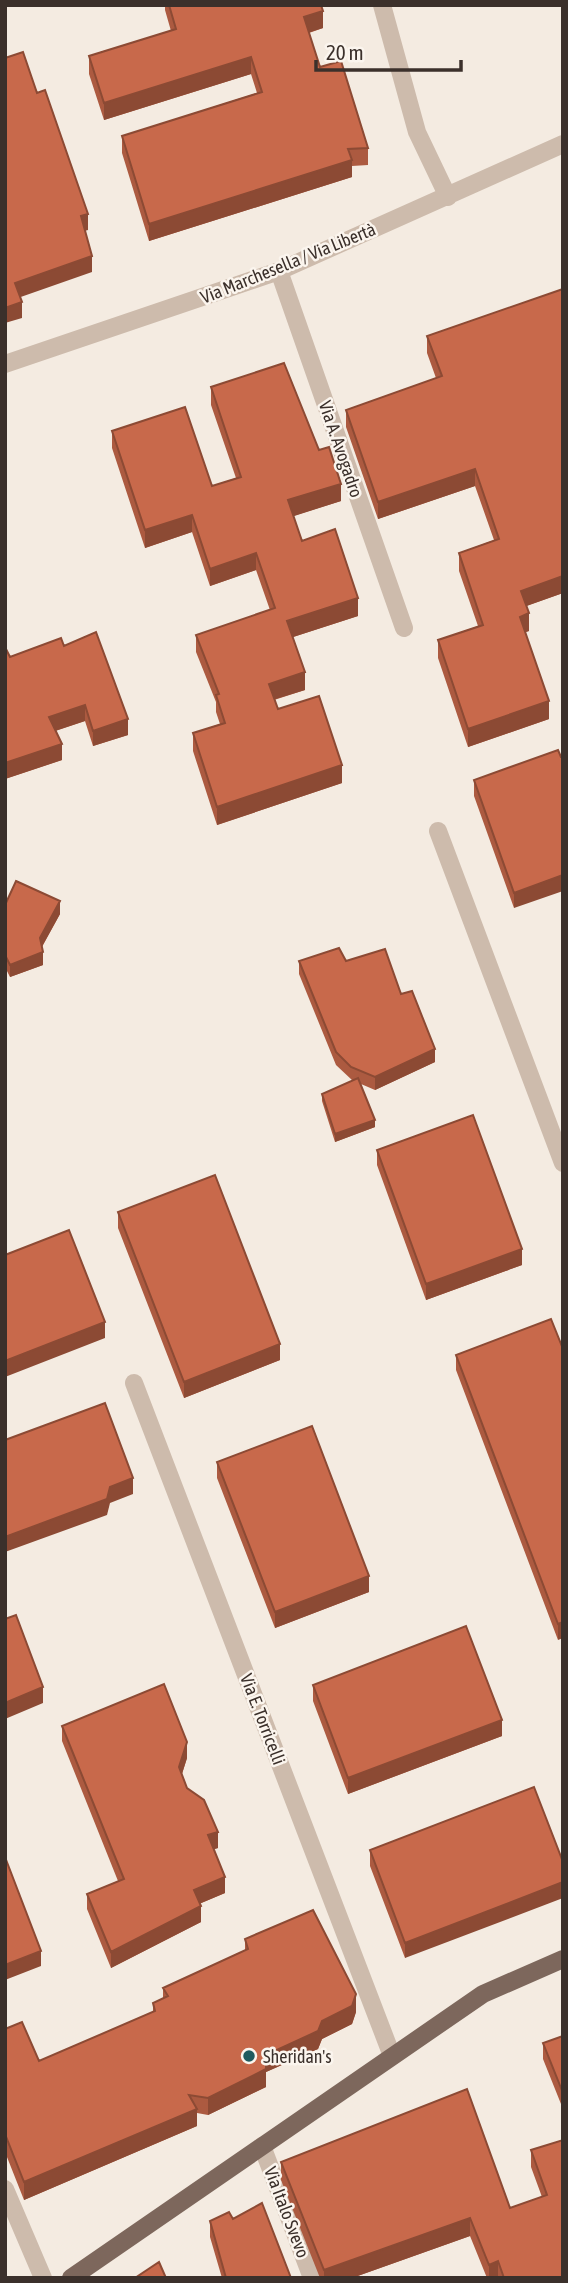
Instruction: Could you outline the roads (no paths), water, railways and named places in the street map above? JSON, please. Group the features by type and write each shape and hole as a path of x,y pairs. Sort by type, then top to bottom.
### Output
{"main road":[{"path":"71,2278 483,1994 563,1959"}],"street":[{"path":"382,5 417,132 448,197"},
{"name":"Via Marchesella / Via Libertà","path":"5,364 279,271 563,144"},
{"name":"Via A. Avogadro","path":"279,271 404,628"},
{"path":"438,831 563,1163"},
{"name":"Via E. Torricelli","path":"134,1383 392,2056"},
{"name":"Via Italo Svevo","path":"262,2146 312,2278"},
{"path":"5,2189 43,2278"}],"place":[{"name":"Sheridan's","path":"249,2056"}]}
